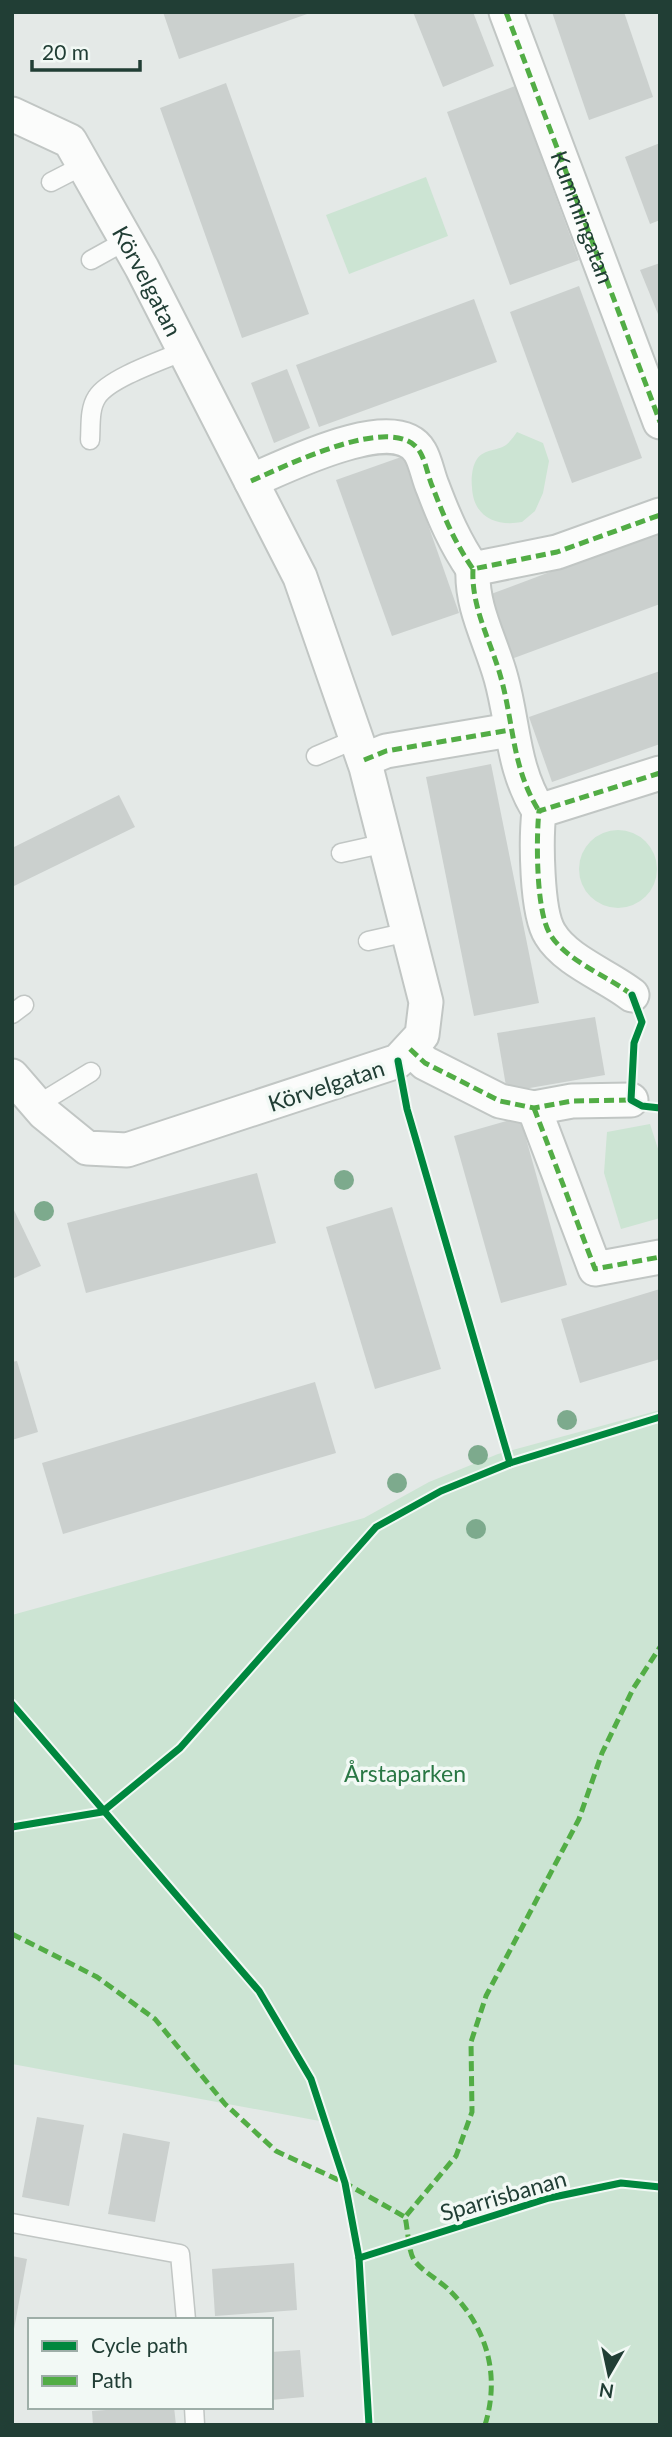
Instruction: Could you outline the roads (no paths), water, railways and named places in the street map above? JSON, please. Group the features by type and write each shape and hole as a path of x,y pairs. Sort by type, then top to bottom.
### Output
{"street":[{"name":"Kummingatan","path":"506,12 660,422"},
{"name":"Körvelgatan","path":"12,114 70,141 127,240 300,578 360,749 426,1002 422,1035 398,1061 127,1150 87,1148 37,1105 12,1076"},
{"path":"251,481 352,442 382,434 400,437 420,450 451,536 473,569 474,604 501,679 524,787 539,811 536,839 538,879 549,933 566,950 632,995"},
{"path":"473,569 557,552 660,515"},
{"path":"360,749 386,751 510,730"},
{"path":"539,811 660,773"},
{"path":"410,1049 425,1063 500,1101 534,1108 572,1101 631,1100"},
{"path":"534,1108 595,1269 660,1257"}],"lane":[{"path":"51,182 83,165"},
{"path":"91,260 127,240"},
{"path":"90,440 92,407 98,394 124,378 184,351"},
{"path":"316,756 360,749"},
{"path":"341,853 386,844"},
{"path":"368,941 408,932"},
{"path":"37,1105 91,1072"},
{"path":"12,2223 180,2255 186,2318"}],"park label":[{"name":"Årstaparken","path":"405,1773"}]}
